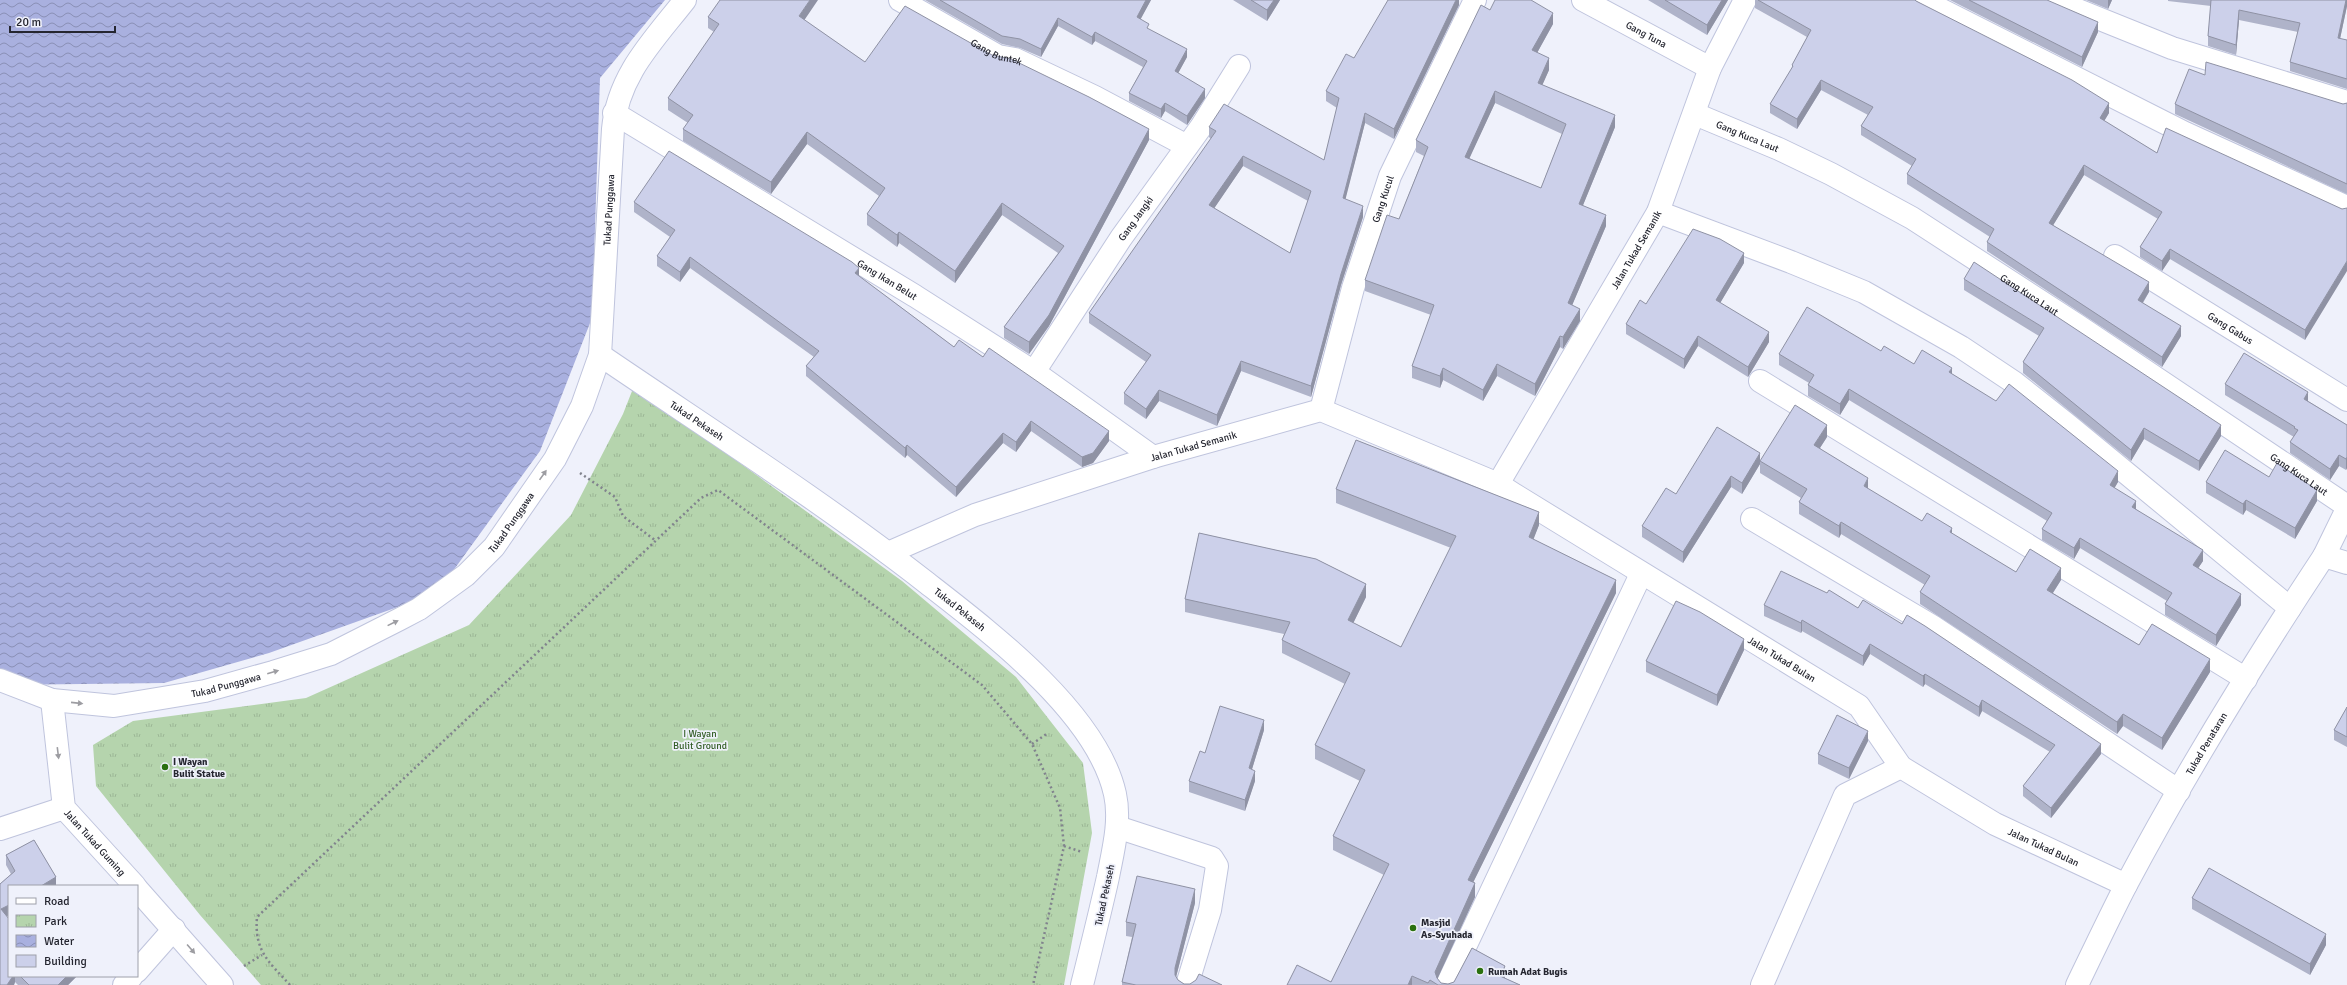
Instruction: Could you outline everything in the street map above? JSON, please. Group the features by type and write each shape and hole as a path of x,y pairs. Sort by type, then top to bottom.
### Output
{"street":[{"name":"Tukad Punggawa","path":"0,680 52,700 114,706 205,691 331,654 418,609 466,575 494,547 555,459 582,406 600,355 614,113 622,86 630,73 685,0"},
{"name":"Gang Buntek","path":"900,0 998,56 1015,59 1095,97 1187,146"},
{"name":"Gang Kucul","path":"1321,410 1354,288 1390,176 1474,0"},
{"name":"Gang Tuna","path":"1583,0 1710,68"},
{"name":"Jalan Tukad Semanik","path":"1498,484 1658,212 1695,114 1710,68 1745,0"},
{"path":"1922,0 2185,133 2347,207"},
{"path":"2053,0 2172,48 2347,102"},
{"name":"Gang Jangki","path":"1034,372 1121,238 1187,146 1240,66"},
{"name":"Gang Ikan Belut","path":"614,113 916,296 1034,372 1153,457"},
{"name":"Gang Kuca Laut","path":"1695,114 1779,149 1831,174 1912,218 2077,325 2347,506"},
{"path":"1658,212 1791,262 1864,292 1961,347 2015,383 2068,425 2290,608"},
{"name":"Gang Gabus","path":"2115,256 2347,400"},
{"name":"Tukad Pekaseh","path":"600,355 852,525 981,625 1034,671 1069,712 1095,746 1110,775 1116,797 1117,827 1099,918 1082,985"},
{"path":"1760,381 2246,679"},
{"name":"Jalan Tukad Semanik","path":"888,553 975,515 1153,457 1321,410"},
{"path":"1321,410 1498,484 1641,574 1447,985"},
{"name":"Tukad Penataran","path":"2076,985 2126,885 2246,679 2324,556 2347,509"},
{"path":"1752,519 1932,626 2180,791"},
{"path":"2324,556 2347,563"},
{"name":"Jalan Tukad Bulan","path":"1641,574 1859,706 1901,767 1995,824 2126,885"},
{"name":"Jalan Tukad Guming","path":"52,700 64,808 133,885"},
{"path":"1762,985 1845,795 1901,767"},
{"path":"0,829 64,808"},
{"path":"1117,827 1212,858 1217,866 1210,910 1187,985"},
{"path":"138,890 222,985"},
{"path":"138,970 174,930"},
{"path":"124,985 131,977"}],"path":[{"path":"555,459 590,479 616,497 623,516 656,541"},
{"path":"290,985 262,955 256,934 257,917 701,498 718,490 982,685 1032,744 1060,808 1064,846 1034,985"}],"green space":[{"name":"I Wayan Bulit Ground","path":"634,386 902,581 1016,677 1083,763 1092,833 1064,985 261,985 200,915 96,786 93,745 133,721 306,698 469,625 571,515 623,414"}],"water":[{"path":"0,0 665,0 600,78 592,318 540,451 437,593 269,653 164,683 0,685"}],"building":[{"path":"720,0 810,0 799,16 865,62 905,6 992,55 1011,59 1089,97 1149,129 1049,315 1029,342 1004,327 1064,246 1002,203 955,271 899,232 897,235 867,214 885,188 807,132 771,182 683,129 693,115 668,98 719,24 708,17"},
{"path":"940,0 1146,0 1137,17 1149,24 1147,28 1187,49 1175,71 1205,89 1187,116 1165,103 1161,109 1129,93 1147,61 1095,32 1092,37 1058,18 1041,49 1020,39 1002,36"},
{"path":"1251,0 1274,0 1267,10"},
{"path":"1388,0 1456,0 1394,129 1365,113 1343,198 1363,206 1341,274 1311,386 1241,361 1217,415 1159,390 1146,409 1124,393 1151,355 1089,313 1216,131 1209,127 1224,104 1324,160 1339,98 1326,91 1346,54 1354,58","holes":["1243,156 1311,191 1290,253 1209,205"]},
{"path":"1495,0 1531,0 1553,13 1532,50 1549,58 1538,83 1615,115 1579,204 1606,215 1568,303 1580,309 1563,337 1560,336 1535,384 1497,364 1483,390 1443,368 1440,376 1412,366 1434,305 1365,280 1387,215 1399,219 1428,147 1416,140 1481,5 1490,10","holes":["1495,91 1566,124 1541,188 1465,157"]},
{"path":"1665,0 1722,0 1707,25"},
{"path":"1758,0 1915,0 2072,80 2109,103 2100,118 2157,153 2166,128 2342,209 2347,208 2347,261 2305,330 2170,249 2162,261 2140,247 2162,212 2084,165 2049,223 2149,282 2138,300 2181,326 2162,357 1987,242 1994,229 1907,174 1916,159 1861,126 1873,107 1821,80 1797,119 1770,104 1793,66 1792,65 1811,30"},
{"path":"1969,0 2047,0 2098,22 2082,57"},
{"path":"2211,0 2346,0 2338,38 2347,40 2347,79 2290,62 2300,23 2239,10 2236,45 2208,36"},
{"path":"2206,62 2343,104 2347,103 2347,184 2175,104 2189,69 2205,75"},
{"path":"669,151 852,262 859,268 855,273 954,347 959,340 983,357 989,348 1109,431 1093,453 1082,457 1031,421 1016,442 1003,433 956,487 907,445 905,448 806,366 819,351 690,257 680,272 657,256 675,230 634,202"},
{"path":"1693,229 1720,239 1744,253 1716,300 1769,332 1748,367 1698,336 1684,359 1626,324 1640,300 1646,304"},
{"path":"1974,262 2221,425 2199,461 2144,428 2131,450 2023,362 2044,328 1964,279"},
{"path":"1807,307 1881,351 1884,346 1914,364 1922,350 1952,368 1949,372 1996,401 2009,384 2118,471 2110,485 2136,501 2132,507 2203,550 2193,565 2241,594 2216,635 2165,604 2172,593 2080,538 2074,548 2042,529 2052,513 1849,389 1840,404 1808,385 1814,375 1779,354"},
{"path":"2244,353 2308,392 2304,399 2347,425 2346,459 2339,455 2330,469 2290,442 2298,430 2294,428 2295,427 2225,384"},
{"path":"1795,405 1827,425 1814,445 1868,478 1864,486 1922,521 1927,513 1952,528 1950,532 2016,572 2030,549 2061,568 2047,590 2139,645 2152,624 2210,659 2162,738 2123,714 2117,722 1920,592 1930,576 1841,522 1839,526 1799,502 1807,489 1760,461"},
{"path":"1717,427 1760,453 1742,483 1731,476 1683,552 1642,526 1666,488 1676,494"},
{"path":"1356,440 1539,512 1529,537 1616,580 1468,880 1475,883 1435,972 1441,983 1448,984 1454,982 1472,948 1505,966 1500,976 1520,985 1438,985 1430,980 1428,983 1412,976 1408,985 1287,985 1297,965 1331,982 1389,864 1333,836 1365,770 1315,745 1350,673 1282,640 1290,622 1185,599 1199,533 1316,559 1366,584 1348,620 1401,647 1456,536 1336,489"},
{"path":"2225,450 2269,477 2277,463 2317,490 2295,528 2246,500 2243,504 2206,482"},
{"path":"1781,571 1827,593 1829,590 1858,608 1863,600 1902,624 1907,615 2101,744 2051,808 2023,786 2055,745 1982,700 1979,707 1925,674 1923,676 1870,644 1863,656 1802,620 1801,623 1764,605"},
{"path":"1676,601 1700,612 1744,639 1717,695 1646,661"},
{"path":"1220,706 1264,720 1249,768 1255,771 1245,800 1189,781 1200,751 1205,753"},
{"path":"2347,707 2347,737 2334,730"},
{"path":"1837,715 1868,731 1849,768 1818,754"},
{"path":"34,840 56,877 43,885 8,885 8,906 1,909 8,918 8,977 12,977 7,985 0,985 0,884 15,871 6,855"},
{"path":"2209,868 2326,934 2310,964 2192,898"},
{"path":"1137,876 1195,889 1175,968 1175,975 1178,980 1184,984 1190,984 1196,980 1199,974 1222,985 1136,985 1122,982 1136,924 1126,922"},
{"path":"21,977 66,977 58,985 29,985"}],"place":[{"name":"I Wayan Bulit Statue","path":"165,767"},
{"name":"Masjid As-Syuhada","path":"1413,928"},
{"name":"Rumah Adat Bugis","path":"1480,971"}]}
